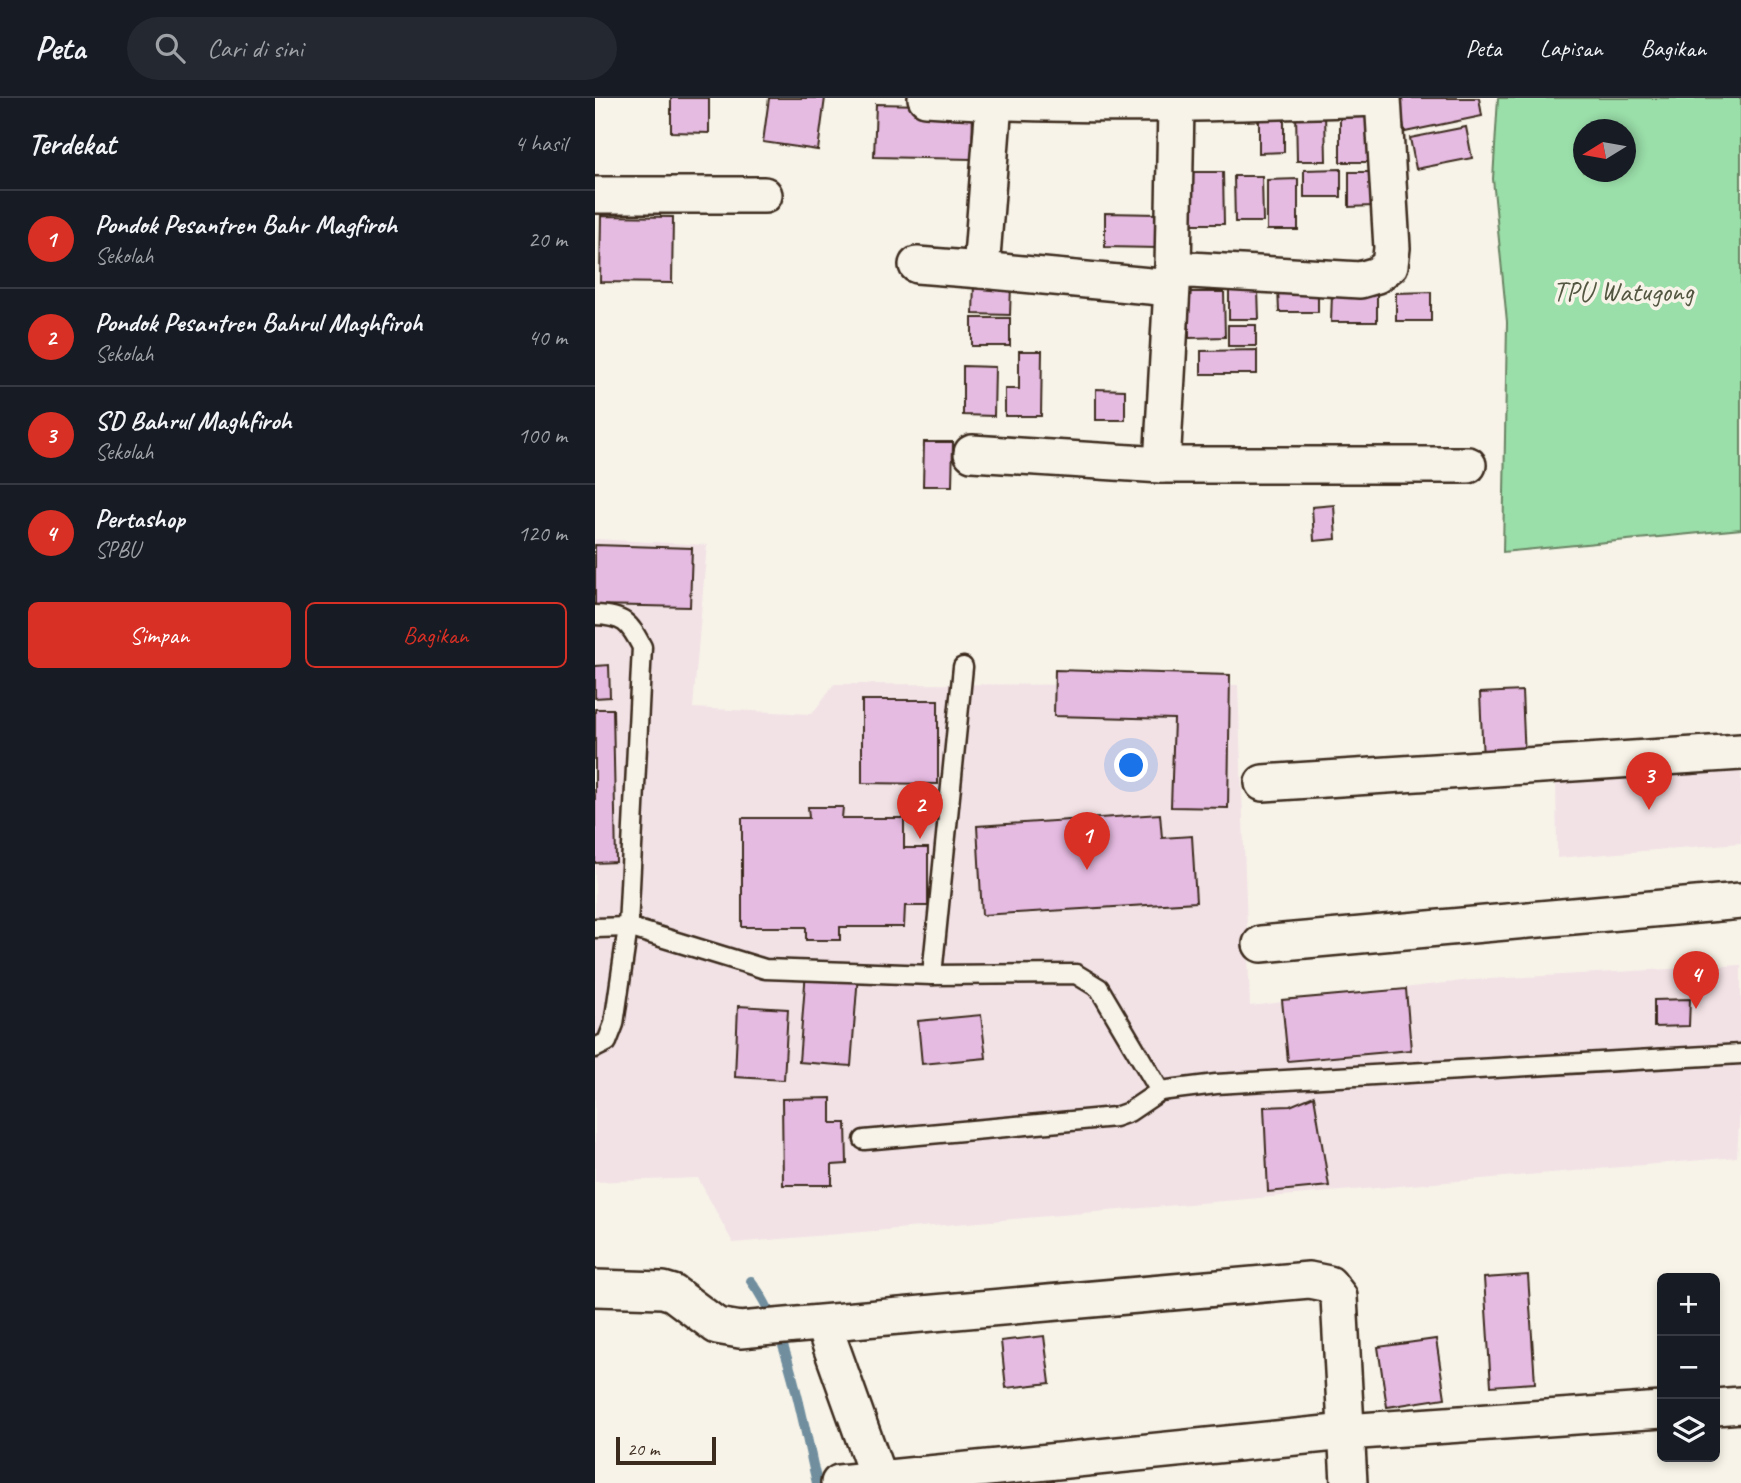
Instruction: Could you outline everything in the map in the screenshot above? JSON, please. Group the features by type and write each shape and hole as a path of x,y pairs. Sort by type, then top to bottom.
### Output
{"street":[{"path":"917,265 1172,279 1360,280 1377,275 1390,265 1392,248 1382,98 1176,105 994,103 926,98"},
{"path":"981,270 994,103"},
{"path":"1162,465 1172,279 1176,105"},
{"path":"595,195 764,195"},
{"path":"972,453 1162,465 1468,465"},
{"path":"1263,783 1741,752"},
{"path":"1261,944 1741,901"},
{"path":"595,1288 663,1290 673,1293 717,1326 740,1330 1309,1280 1329,1284 1339,1297 1349,1483"},
{"path":"823,1324 879,1481"},
{"path":"1720,1407 1741,1405"},
{"path":"839,1483 1346,1432 1657,1410"}],"lane":[{"path":"595,615 614,616 631,625 642,647 628,927 614,1024 607,1042 595,1048"},
{"path":"932,975 963,667"},
{"path":"595,928 628,927 765,969 932,975 1076,975 1099,988 1160,1091"},
{"path":"865,1140 1115,1117 1129,1112 1160,1091 1216,1084 1741,1054"}],"shaded area":[{"path":"595,539 707,545 693,708 812,714 834,684 1238,685 1250,1006 1471,980 1741,965 1741,1094 1737,1157 733,1243 698,1178 595,1182"},
{"path":"1741,763 1741,843 1557,858 1556,778"}],"green space":[{"name":"TPU Watugong","path":"1498,98 1741,98 1741,529 1503,552 1507,322 1493,179"}],"building":[{"path":"671,98 709,98 709,133 671,132"},
{"path":"769,98 825,98 818,150 763,142"},
{"path":"1398,98 1479,98 1482,116 1405,132"},
{"path":"876,104 973,106 972,159 874,157"},
{"path":"1259,112 1284,112 1284,152 1259,153"},
{"path":"1296,112 1325,112 1326,161 1297,161"},
{"path":"1340,117 1372,117 1372,162 1340,162"},
{"path":"1466,127 1472,158 1416,169 1410,138"},
{"path":"1341,169 1341,197 1304,197 1304,170"},
{"path":"1190,172 1223,172 1224,224 1190,224"},
{"path":"1349,172 1373,172 1373,206 1349,207"},
{"path":"1234,176 1262,176 1263,222 1235,222"},
{"path":"1298,179 1298,230 1267,230 1267,180"},
{"path":"1105,213 1158,214 1158,248 1105,247"},
{"path":"601,216 673,217 672,283 600,282"},
{"path":"974,284 1011,285 1010,315 973,314"},
{"path":"1278,288 1318,288 1318,312 1279,312"},
{"path":"1229,290 1258,290 1259,319 1229,319"},
{"path":"1189,292 1224,292 1225,337 1189,338"},
{"path":"1431,292 1431,321 1396,321 1396,293"},
{"path":"1332,294 1377,294 1377,322 1331,322"},
{"path":"972,318 1010,318 1010,346 972,346"},
{"path":"1228,325 1256,325 1256,346 1228,346"},
{"path":"1257,350 1257,374 1201,374 1201,351"},
{"path":"1019,351 1042,351 1041,416 1005,416 1005,389 1019,389"},
{"path":"963,366 995,367 994,416 963,415"},
{"path":"1096,389 1125,390 1125,420 1096,420"},
{"path":"924,442 953,442 952,486 923,486"},
{"path":"1334,505 1336,539 1314,541 1312,507"},
{"path":"595,545 692,548 690,607 595,605"},
{"path":"609,665 610,697 595,698 595,666"},
{"path":"1055,670 1230,675 1228,808 1171,807 1174,719 1054,716"},
{"path":"1522,691 1525,759 1483,761 1480,693"},
{"path":"862,700 938,700 938,784 862,783"},
{"path":"595,709 613,709 616,862 595,863"},
{"path":"808,807 843,807 842,818 904,818 904,848 928,848 928,906 905,906 904,927 840,927 840,940 806,940 806,927 742,927 742,818 809,818"},
{"path":"1160,814 1162,838 1192,836 1196,902 982,915 977,826"},
{"path":"806,971 858,975 851,1066 799,1062"},
{"path":"1406,989 1411,1050 1288,1061 1282,1000"},
{"path":"1690,999 1689,1026 1654,1027 1654,1000"},
{"path":"738,1006 788,1009 784,1080 735,1077"},
{"path":"981,1015 986,1058 922,1064 918,1021"},
{"path":"1314,1096 1329,1186 1268,1192 1264,1107 1290,1106"},
{"path":"831,1098 831,1123 846,1123 847,1164 832,1165 832,1185 783,1185 782,1099"},
{"path":"1528,1275 1535,1383 1491,1386 1484,1278"},
{"path":"1044,1336 1050,1383 1006,1388 1001,1341"},
{"path":"1436,1339 1445,1398 1387,1407 1378,1347"}],"waterway":[{"path":"751,1281 764,1301 784,1350 800,1405 817,1483"}],"place":[{"name":"SD Bahrul Maghfiroh","path":"1649,810"},
{"name":"Pondok Pesantren Bahrul Maghfiroh","path":"920,839"},
{"name":"Pondok Pesantren Bahr Magfiroh","path":"1087,870"},
{"name":"Pertashop","path":"1696,1009"}]}
